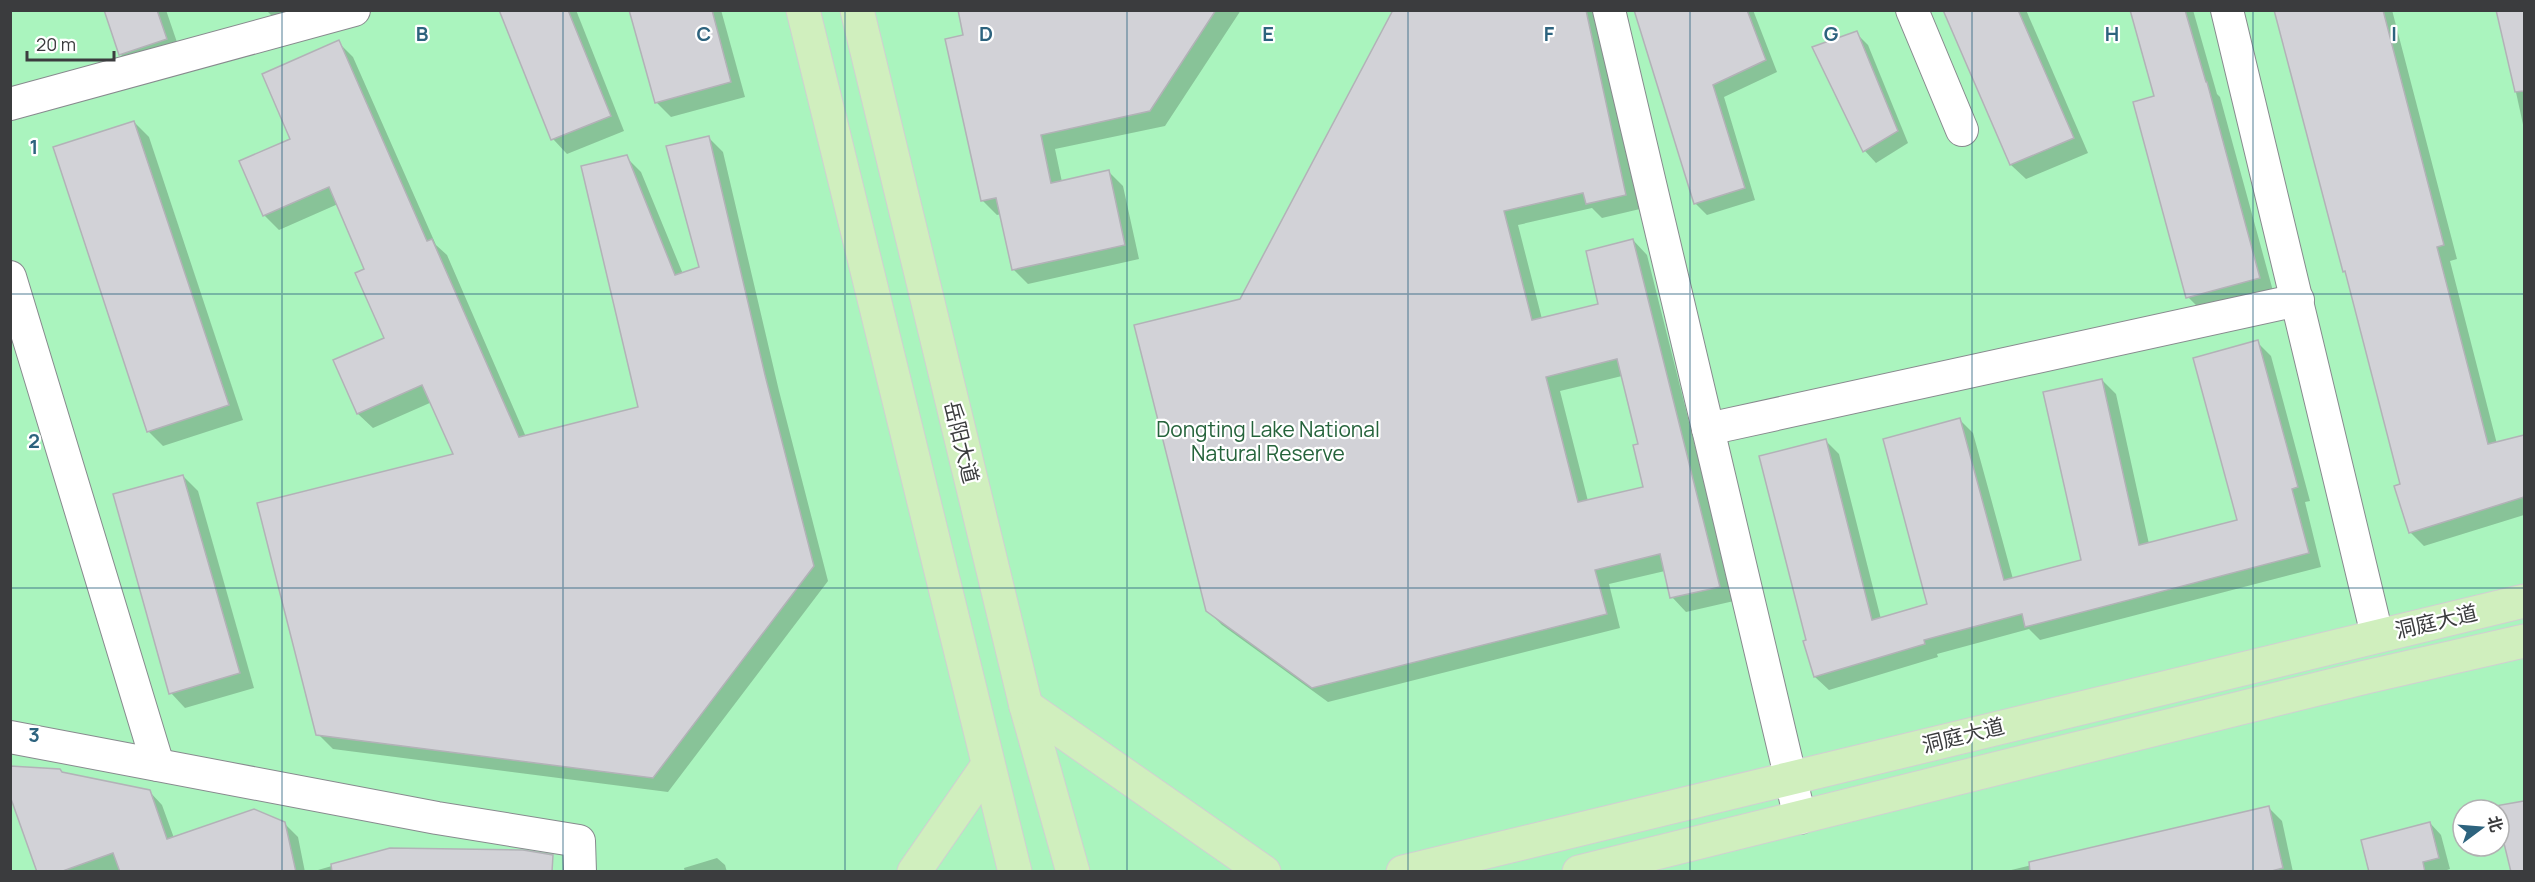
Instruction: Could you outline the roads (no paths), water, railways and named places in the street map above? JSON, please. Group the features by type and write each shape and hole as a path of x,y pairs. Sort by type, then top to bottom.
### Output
{"main road":[{"path":"803,10 1015,872"},
{"name":"岳阳大道","path":"857,10 1026,706 1073,872"},
{"name":"洞庭大道","path":"1402,872 2524,601"},
{"name":"洞庭大道","path":"1579,872 2366,677 2524,641"},
{"path":"1026,706 1264,872"},
{"path":"914,872 988,765"}],"street":[{"path":"10,104 354,10"},
{"path":"1609,10 1800,818"},
{"path":"1912,10 1962,130"},
{"path":"2227,10 2377,635"},
{"path":"10,277 158,765"},
{"path":"1707,429 2298,300"},
{"path":"10,737 425,816 579,841 580,872"}],"park label":[{"name":"Dongting Lake National Natural Reserve","path":"1268,441"}]}
